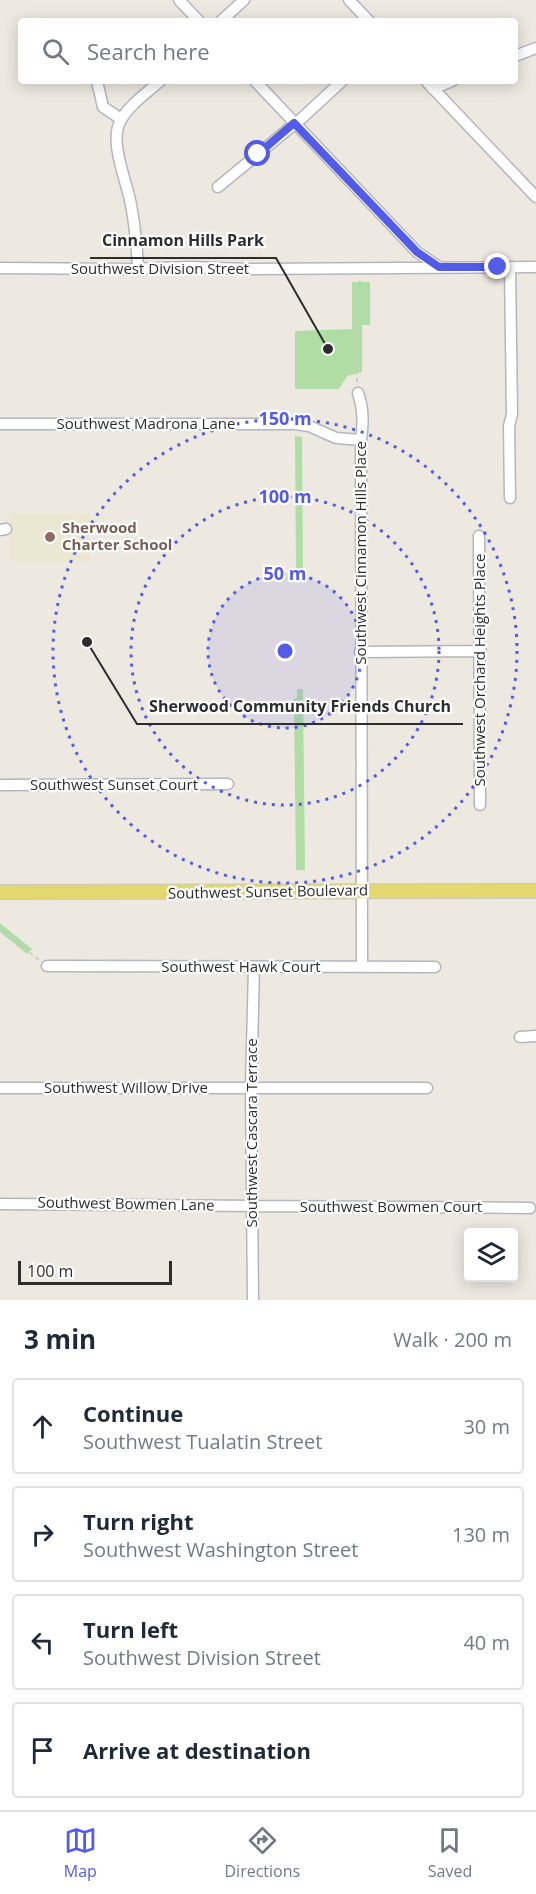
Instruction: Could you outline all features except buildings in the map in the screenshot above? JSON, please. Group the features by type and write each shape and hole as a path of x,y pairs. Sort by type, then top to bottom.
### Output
{"main road":[{"name":"Southwest Sunset Boulevard","path":"0,892 536,891"}],"street":[{"path":"179,0 196,18"},
{"path":"224,18 244,0"},
{"path":"350,0 366,18"},
{"path":"518,55 536,48"},
{"path":"98,84 103,107 121,119"},
{"path":"138,269 136,236 118,152 117,128 121,119 157,84"},
{"path":"258,84 417,252 439,267"},
{"path":"218,187 339,84"},
{"path":"430,85 536,198"},
{"path":"510,267 512,414 509,426 510,498"},
{"name":"Southwest Division Street","path":"0,268 536,267"},
{"name":"Southwest Cinnamon Hills Place","path":"358,393 363,407 360,652 362,966"},
{"name":"Southwest Madrona Lane","path":"0,424 295,424 309,426 336,438 361,440"},
{"name":"Southwest Orchard Heights Place","path":"479,536 480,805"},
{"path":"360,652 481,651"},
{"name":"Southwest Sunset Court","path":"0,785 228,784"},
{"name":"Southwest Hawk Court","path":"47,966 435,967"},
{"name":"Southwest Cascara Terrace","path":"253,1300 251,1088 254,967"},
{"path":"520,1036 536,1036"},
{"name":"Southwest Willow Drive","path":"0,1089 427,1088"},
{"name":"Southwest Bowmen Lane","path":"0,1204 252,1206"},
{"name":"Southwest Bowmen Court","path":"252,1206 530,1208"}],"path":[{"path":"358,393 356,326 360,269"},
{"path":"0,928 47,966"}],"shaded area":[{"name":"Sherwood Charter School","path":"10,513 90,513 90,562 10,562"}],"green space":[{"path":"352,282 370,282 370,325 362,325 362,372 347,376 339,389 295,389 295,331 352,329"},
{"path":"295,436 302,437 303,571 296,571"},
{"path":"297,689 303,689 305,870 296,870 294,699 297,698"},
{"path":"0,923 32,949 27,954 0,932"}],"place":[{"name":"Cinnamon Hills Park","path":"328,349"},
{"name":"Sherwood Charter School","path":"50,537"},
{"name":"Sherwood Community Friends Church","path":"87,642"}],"route":[{"path":"258,154 294,123 427,260 439,267 498,267"}]}
